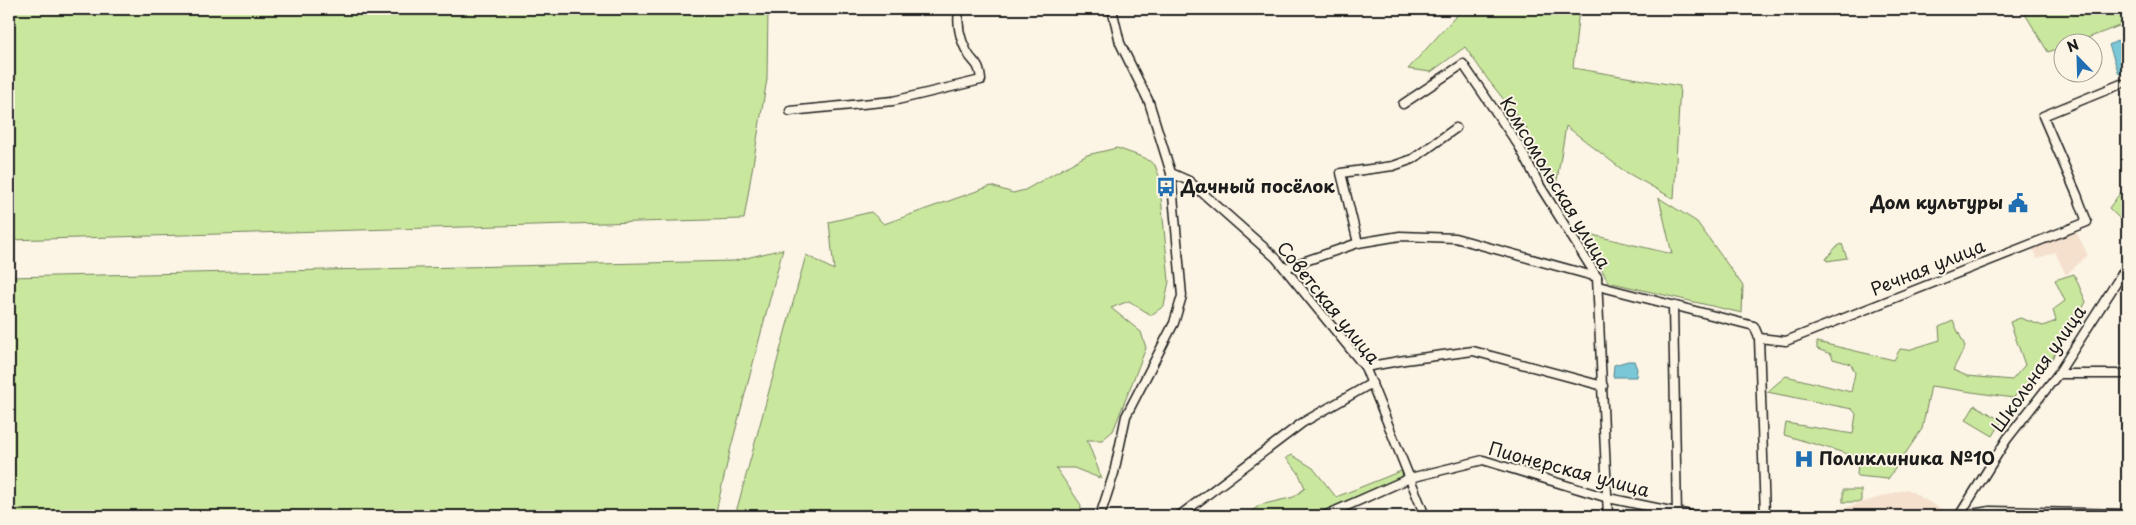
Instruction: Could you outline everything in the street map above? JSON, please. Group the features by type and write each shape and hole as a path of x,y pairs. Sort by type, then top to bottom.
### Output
{"street":[{"path":"790,111 893,101 981,80 980,69 968,54 963,43 958,18 959,9"},
{"path":"1100,516 1107,500 1126,416 1174,323 1182,296 1171,173 1149,102 1120,44 1112,9"},
{"name":"Комсомольская улица","path":"1403,104 1463,64 1519,146 1540,186 1598,277 1608,516"},
{"name":"Речная улица","path":"1759,338 1786,341 2087,222 2042,116 2121,84"},
{"path":"1358,243 1341,173 1393,166 1413,159 1456,128"},
{"name":"Советская улица","path":"1171,173 1189,182 1276,258 1365,367 1425,516"},
{"path":"1285,268 1358,243 1400,236 1455,238 1598,277"},
{"name":"Школьная улица","path":"1959,516 2007,439 2058,374 2127,266"},
{"path":"1598,286 1673,307 1754,326 1759,338 1765,516"},
{"path":"1673,307 1677,514"},
{"path":"1365,367 1473,351 1602,386"},
{"path":"2058,374 2127,374"},
{"path":"1180,516 1302,423 1372,383"},
{"name":"Пионерская улица","path":"1324,516 1410,478 1483,460 1608,498 1677,514 1695,516"},
{"path":"1959,516 1990,511 2127,514"}],"shaded area":[{"path":"2076,231 2088,255 2066,275 2055,252 2037,259 2032,248"},
{"path":"1907,489 1953,516 1841,516 1841,509"}],"green space":[{"path":"9,9 768,9 767,79 744,219 9,240"},
{"path":"1468,9 1579,9 1573,68 1680,86 1674,199 1624,171 1566,126 1555,192 1525,126 1465,47 1431,72 1408,69 1456,16"},
{"path":"2022,9 2127,9 2127,23 2103,32 2054,32 2054,50 2048,52"},
{"path":"1117,148 1145,158 1155,165 1159,176 1169,281 1164,306 1151,315 1129,301 1111,308 1141,332 1146,348 1113,431 1102,440 1087,440 1102,479 1074,468 1056,468 1081,505 1080,516 735,516 806,255 834,270 829,222 871,212 884,224 991,186 1013,193 1025,190 1087,155"},
{"path":"2127,184 2127,226 2109,208"},
{"path":"1659,198 1697,222 1743,286 1742,313 1608,282 1584,233 1672,254"},
{"path":"1842,244 1847,258 1827,261 1826,259 1836,247"},
{"path":"783,249 730,451 715,516 9,516 9,277 734,261"},
{"path":"2074,274 2086,302 2051,360 2013,398 1931,386 1922,429 1888,479 1857,476 1858,457 1784,435 1786,423 1853,434 1856,414 1852,409 1767,392 1786,376 1851,392 1855,373 1851,364 1833,359 1831,354 1817,349 1817,342 1894,360 1900,349 1908,350 1940,340 1939,327 1953,321 1965,346 1953,370 1967,376 2012,380 2025,365 2010,322 2020,318 2043,326 2056,321 2053,310 2065,301 2055,280"},
{"path":"1975,405 2002,421 1993,436 1966,420"},
{"path":"1292,455 1313,468 1336,497 1401,471 1404,477 1336,505 1316,516 1245,516 1260,505 1294,497 1305,488 1298,472 1286,458"},
{"path":"1843,490 1861,490 1861,502 1843,502"}],"water":[{"path":"2127,36 2127,71 2119,74 2109,45"},
{"path":"1634,361 1637,369 1636,377 1613,377 1614,365"}],"place":[{"name":"Дачный посёлок","path":"1166,187"},
{"name":"Дом культуры","path":"2018,203"},
{"name":"Поликлиника №10","path":"1804,459"}]}
